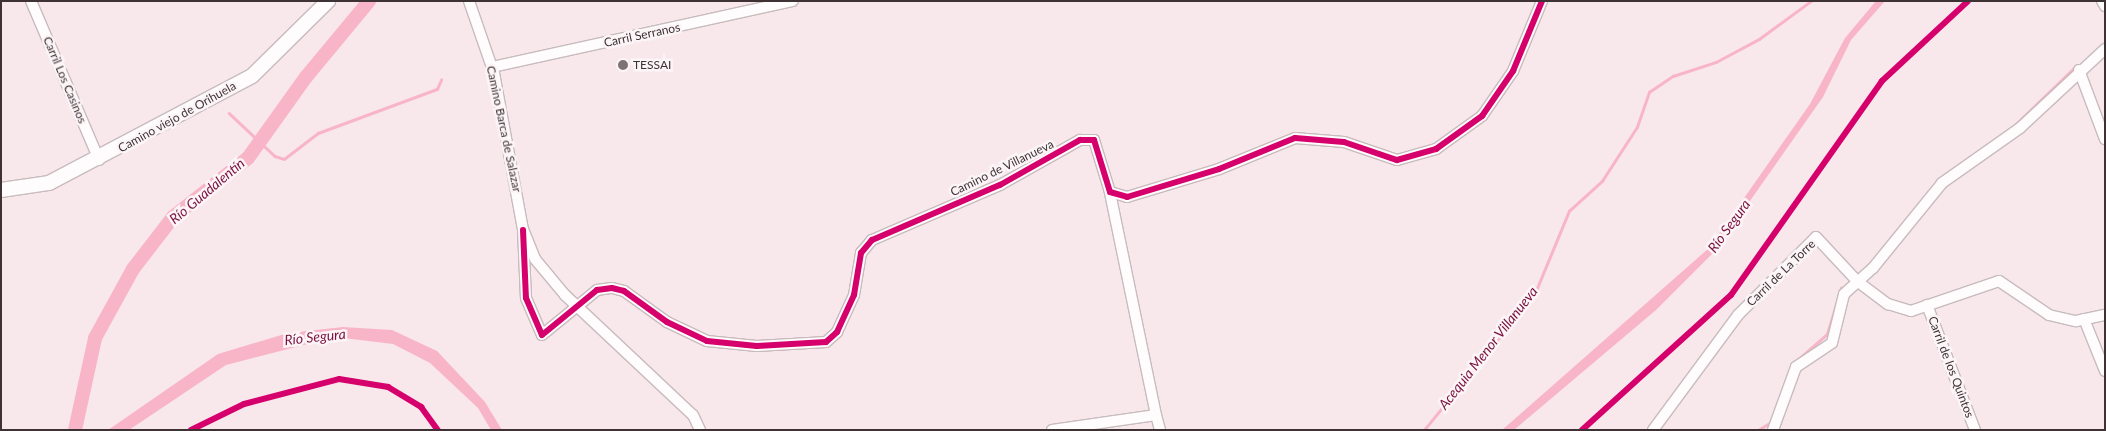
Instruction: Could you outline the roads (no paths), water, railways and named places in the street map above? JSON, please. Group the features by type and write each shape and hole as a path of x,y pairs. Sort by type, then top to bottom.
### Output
{"main road":[{"name":"Camino viejo de Orihuela","path":"1,190 49,183 99,160 252,76 328,1"}],"street":[{"name":"Carril Los Casinos","path":"31,1 99,160"},
{"name":"Camino Barca de Salazar","path":"469,1 492,67 515,170 523,230 535,259 565,295 582,307 693,415 700,430"},
{"name":"Carril Serranos","path":"492,67 793,1"},
{"path":"2102,1 2105,6"},
{"path":"1160,430 1110,192 1127,197 1220,169 1295,138 1344,142 1397,160 1436,149 1482,116 1513,71 1538,4"},
{"path":"1773,430 1796,367 1832,343 1844,294 1942,183 2020,128 2079,70 2105,49"},
{"path":"2079,70 2105,139"},
{"name":"Camino de Villanueva","path":"582,307 598,290 612,288 707,340 757,346 826,342 837,332 854,295 861,253 872,240 1016,177 1080,140 1088,138 1098,146 1110,192"},
{"path":"523,230 526,298 542,335 582,307"},
{"name":"Carril de La Torre","path":"1653,430 1738,315 1816,236 1857,281 1888,304 1911,310 1999,281 2048,315 2084,320 2105,315"},
{"name":"Carril de los Quintos","path":"1927,305 1975,430"},
{"path":"2084,320 2105,371"},
{"path":"1052,430 1156,415"}],"water":[{"name":"Río Segura","path":"1876,1 1885,1 1851,40 1823,97 1714,252 1656,310 1514,430 1502,430 1709,248 1810,104 1845,38"},
{"name":"Río Segura","path":"343,327 392,330 437,351 485,402 502,430 491,430 478,408 430,363 393,344 335,337 226,365 129,430 108,430 218,354 288,333"}],"waterway":[{"name":"Río Guadalentín","path":"75,430 95,338 133,269 173,217 248,158 306,77 369,1"},
{"name":"Acequia Menor Villanueva","path":"1424,430 1535,293 1569,211 1602,181 1637,127 1649,92 1673,76 1716,62 1759,39 1811,1"},
{"path":"2014,126 2076,66"},
{"path":"229,113 275,156 284,159 318,133 437,89 441,80"},
{"path":"1882,249 1937,182"},
{"path":"1795,362 1827,334 1841,288"},
{"path":"1758,430 1773,421"}],"place":[{"name":"TESSAI","path":"623,65"}]}
